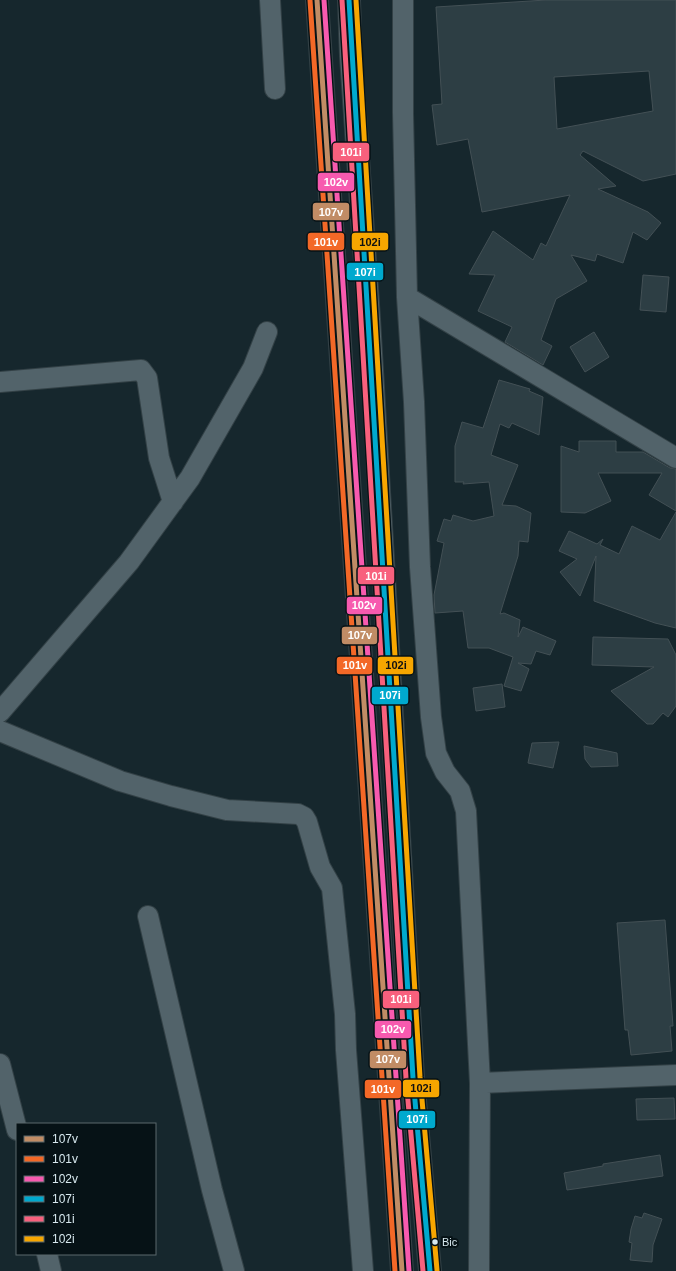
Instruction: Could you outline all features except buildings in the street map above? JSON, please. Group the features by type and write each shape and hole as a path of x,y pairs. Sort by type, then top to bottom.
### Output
{"highway":[{"path":"317,0 402,1271"},
{"path":"349,0 351,56 370,334 413,1071 430,1271"}],"street":[{"path":"270,0 275,89"},
{"path":"403,0 403,112 407,297 414,402 420,567 431,717 436,752 444,772 460,791 466,811 480,1083 479,1271"},
{"path":"407,297 676,458"},
{"path":"0,712 129,562 190,478 253,368 267,332"},
{"path":"0,382 141,370 144,371 147,378 159,458 173,502"},
{"path":"0,731 120,781 163,794 227,810 298,814 307,822 320,867 332,888 345,1014 346,1050 364,1271"},
{"path":"148,916 212,1190 234,1271"},
{"path":"0,1064 16,1126"},
{"path":"480,1083 676,1075"},
{"path":"46,1255 51,1271"}],"transit line":[{"name":"101v","path":"310,0 395,1271"},
{"name":"107v","path":"317,0 402,1271"},
{"name":"102v","path":"324,0 409,1271"},
{"name":"101i","path":"342,0 406,1078 423,1271"},
{"name":"107i","path":"349,0 413,1078 430,1271"},
{"name":"102i","path":"356,0 420,1077 437,1270"}],"place":[{"name":"Bic","path":"435,1242"}]}
